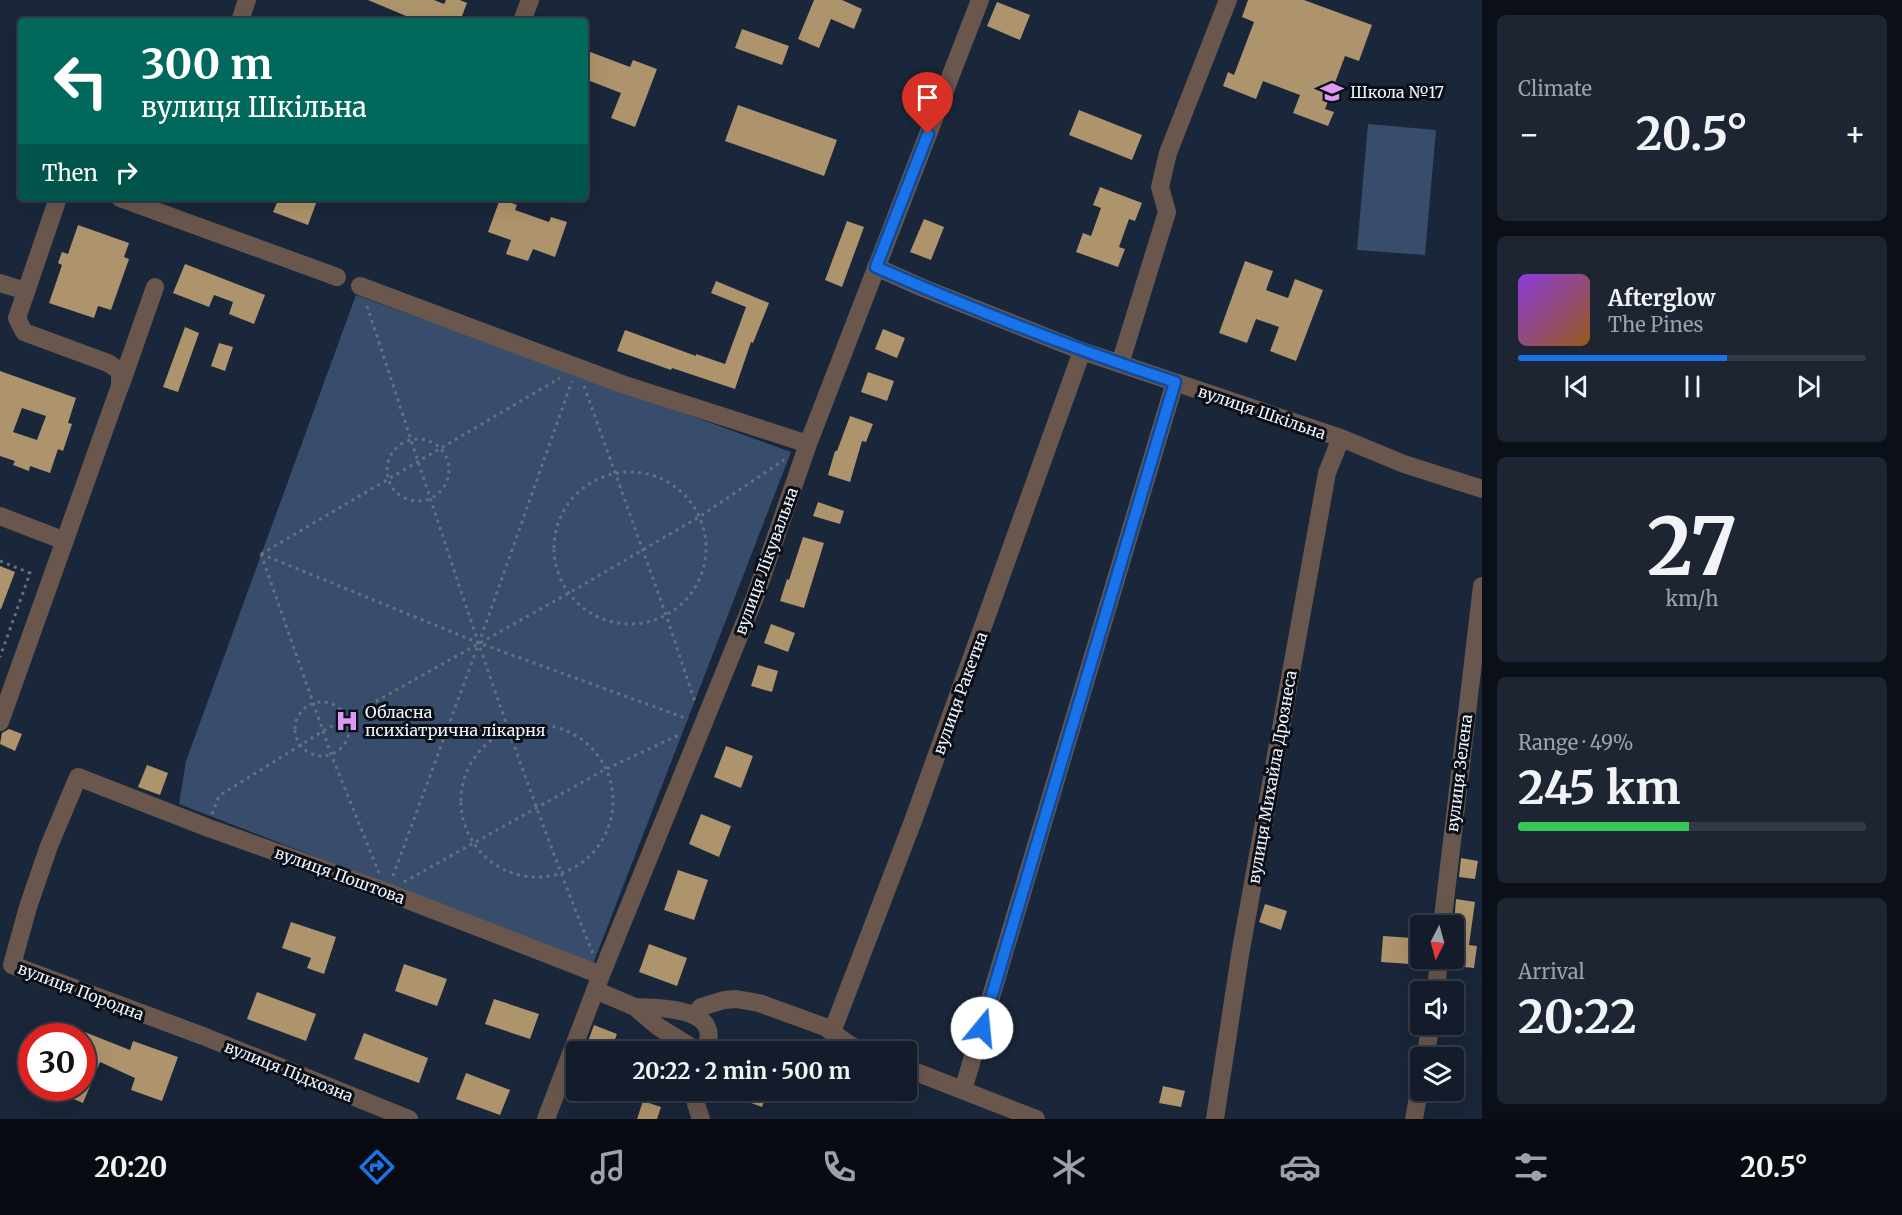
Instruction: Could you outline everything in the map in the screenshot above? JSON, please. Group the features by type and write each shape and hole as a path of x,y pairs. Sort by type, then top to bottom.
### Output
{"street":[{"path":"241,18 247,0"},
{"path":"523,18 530,0"},
{"name":"вулиця Лікувальна","path":"546,1119 598,983 755,597 808,444 981,0"},
{"path":"1120,364 1167,212 1160,187 1168,153 1228,0"},
{"path":"57,201 17,318 24,332 108,363 120,371 120,386"},
{"path":"140,201 159,204 337,277"},
{"name":"вулиця Шкільна","path":"876,267 922,288 1082,351 1341,438 1404,464 1482,489"},
{"path":"0,283 26,291"},
{"path":"360,286 622,384 808,444"},
{"path":"0,722 155,287"},
{"name":"вулиця Ракетна","path":"832,1032 914,821 1082,351"},
{"path":"963,1090 1175,382"},
{"name":"вулиця Михайла Дрознеса","path":"1215,1119 1240,955 1327,473 1341,438"},
{"path":"0,516 65,541"},
{"name":"вулиця Зелена","path":"1444,915 1475,709 1482,585"},
{"name":"вулиця Поштова","path":"78,777 206,827 387,892 598,983 635,1007"},
{"name":"вулиця Породна","path":"78,777 49,846 28,907 12,965 202,1036"},
{"path":"695,1015 701,1007 712,1002 736,999 759,1003 825,1027 844,1041"},
{"path":"635,1007 695,1015 704,1020 708,1027 708,1041"},
{"path":"635,1007 657,1026 682,1041"},
{"name":"вулиця Підхозна","path":"202,1036 409,1119"},
{"path":"917,1072 1036,1119"},
{"path":"697,1101 701,1119"},
{"path":"1414,1119 1417,1101"}],"path":[{"path":"360,286 479,643 598,983"},
{"path":"261,554 577,368"},
{"path":"577,368 703,724"},
{"path":"387,892 577,368"},
{"path":"411,440 429,441 441,448 447,458 449,474 443,489 431,499 423,501 407,499 394,490 388,479 387,469 391,454 403,442 411,440"},
{"path":"206,827 219,796 347,717 569,593 699,517 808,444"},
{"path":"633,472 659,478 681,492 699,517 706,552 700,577 686,600 666,615 639,623 613,622 588,611 578,603 559,576 554,557 556,531 560,518 570,501 595,480 633,472"},
{"path":"261,554 479,643 703,724"},
{"path":"261,554 331,754 387,892"},
{"path":"0,561 30,573 0,657"},
{"path":"314,703 329,703 347,717 349,725 347,740 338,751 331,754 316,756 309,753 295,734 297,718 301,712 314,703"},
{"path":"387,892 606,769 703,724"},
{"path":"534,725 561,729 585,742 596,752 606,769 613,789 614,802 609,828 603,840 587,860 576,867 560,874 539,877 514,874 491,862 473,843 463,818 461,798 464,779 473,761 495,737 510,730 534,725"}],"shaded area":[{"path":"1368,124 1436,130 1425,255 1357,250"},
{"path":"356,295 791,452 593,964 179,804 186,761"}],"building":[{"path":"368,0 434,0 444,4 446,0 460,0 467,3 461,18 411,18"},
{"path":"814,0 842,0 862,9 854,29 831,19 819,48 798,39"},
{"path":"1248,0 1304,0 1372,25 1359,61 1345,56 1325,109 1334,112 1328,126 1293,113 1300,95 1263,81 1256,99 1223,86 1228,72 1234,75 1254,22 1242,17"},
{"path":"997,2 1030,15 1020,40 987,26"},
{"path":"742,29 789,46 782,65 735,48"},
{"path":"588,51 630,67 633,60 657,69 635,127 611,118 621,93 588,80"},
{"path":"738,105 837,140 824,176 725,141"},
{"path":"1079,110 1142,135 1132,160 1069,135"},
{"path":"1100,187 1142,203 1135,221 1129,219 1119,247 1125,249 1118,267 1076,252 1083,233 1091,236 1101,208 1093,205"},
{"path":"278,201 317,201 308,225 273,212"},
{"path":"499,201 517,205 515,210 549,222 551,217 567,222 555,257 533,249 528,261 506,254 511,240 488,232"},
{"path":"924,219 944,227 931,260 910,252"},
{"path":"847,221 864,227 842,287 825,280"},
{"path":"78,225 129,243 124,257 129,259 111,310 98,306 94,318 49,303 62,265 58,263 62,252 68,254"},
{"path":"1245,261 1273,271 1266,290 1288,298 1295,279 1323,290 1296,361 1270,351 1279,327 1256,319 1247,343 1219,333"},
{"path":"185,264 265,295 254,324 229,314 233,302 214,295 209,307 173,293"},
{"path":"716,281 769,303 753,343 751,342 735,389 617,351 625,330 725,364 746,307 711,293"},
{"path":"185,327 199,333 178,392 163,387"},
{"path":"883,329 905,338 897,358 875,349"},
{"path":"219,343 233,347 225,371 211,366"},
{"path":"0,371 76,398 68,423 72,424 63,451 58,449 50,473 30,466 29,471 13,465 15,461 0,456","holes":["22,408 46,416 37,440 13,432"]},
{"path":"868,372 894,381 887,401 861,392"},
{"path":"850,416 873,424 866,442 862,441 850,482 828,475 835,451 837,451"},
{"path":"818,502 844,511 840,524 813,516"},
{"path":"803,537 824,543 804,608 780,601"},
{"path":"0,566 15,572 1,609 0,609"},
{"path":"771,624 795,633 788,652 764,643"},
{"path":"758,665 778,671 772,692 751,686"},
{"path":"9,729 22,734 15,751 0,744 2,733"},
{"path":"726,746 753,756 741,788 714,777"},
{"path":"147,765 168,773 160,795 138,787"},
{"path":"701,814 731,826 719,857 689,844"},
{"path":"1461,858 1478,861 1475,879 1459,877"},
{"path":"678,870 708,880 694,920 664,910"},
{"path":"1456,899 1475,902 1469,945 1477,946 1474,968 1464,967 1464,915 1455,915"},
{"path":"1265,904 1287,911 1281,930 1259,922"},
{"path":"291,922 336,937 324,974 307,968 311,958 282,948"},
{"path":"1383,936 1410,938 1410,964 1381,962"},
{"path":"649,944 687,958 677,986 639,972"},
{"path":"404,964 447,979 437,1006 395,991"},
{"path":"257,992 316,1014 306,1041 247,1019"},
{"path":"494,999 539,1014 530,1039 485,1024"},
{"path":"594,1025 617,1034 614,1041 588,1041"},
{"path":"364,1033 428,1058 419,1083 354,1059"},
{"path":"96,1037 130,1050 133,1041 178,1057 162,1101 131,1090 135,1078 100,1062 96,1072"},
{"path":"466,1073 510,1090 500,1115 456,1099"},
{"path":"1163,1086 1185,1091 1181,1107 1159,1103"},
{"path":"643,1101 661,1107 657,1119 637,1119"},
{"path":"746,1101 764,1101 762,1107"}],"place":[{"name":"Школа №17","path":"1332,92"},
{"name":"Обласна психіатрична лікарня","path":"347,721"}],"route":[{"path":"928,134 876,267 922,288 1082,351 1175,382 982,1028"}]}
